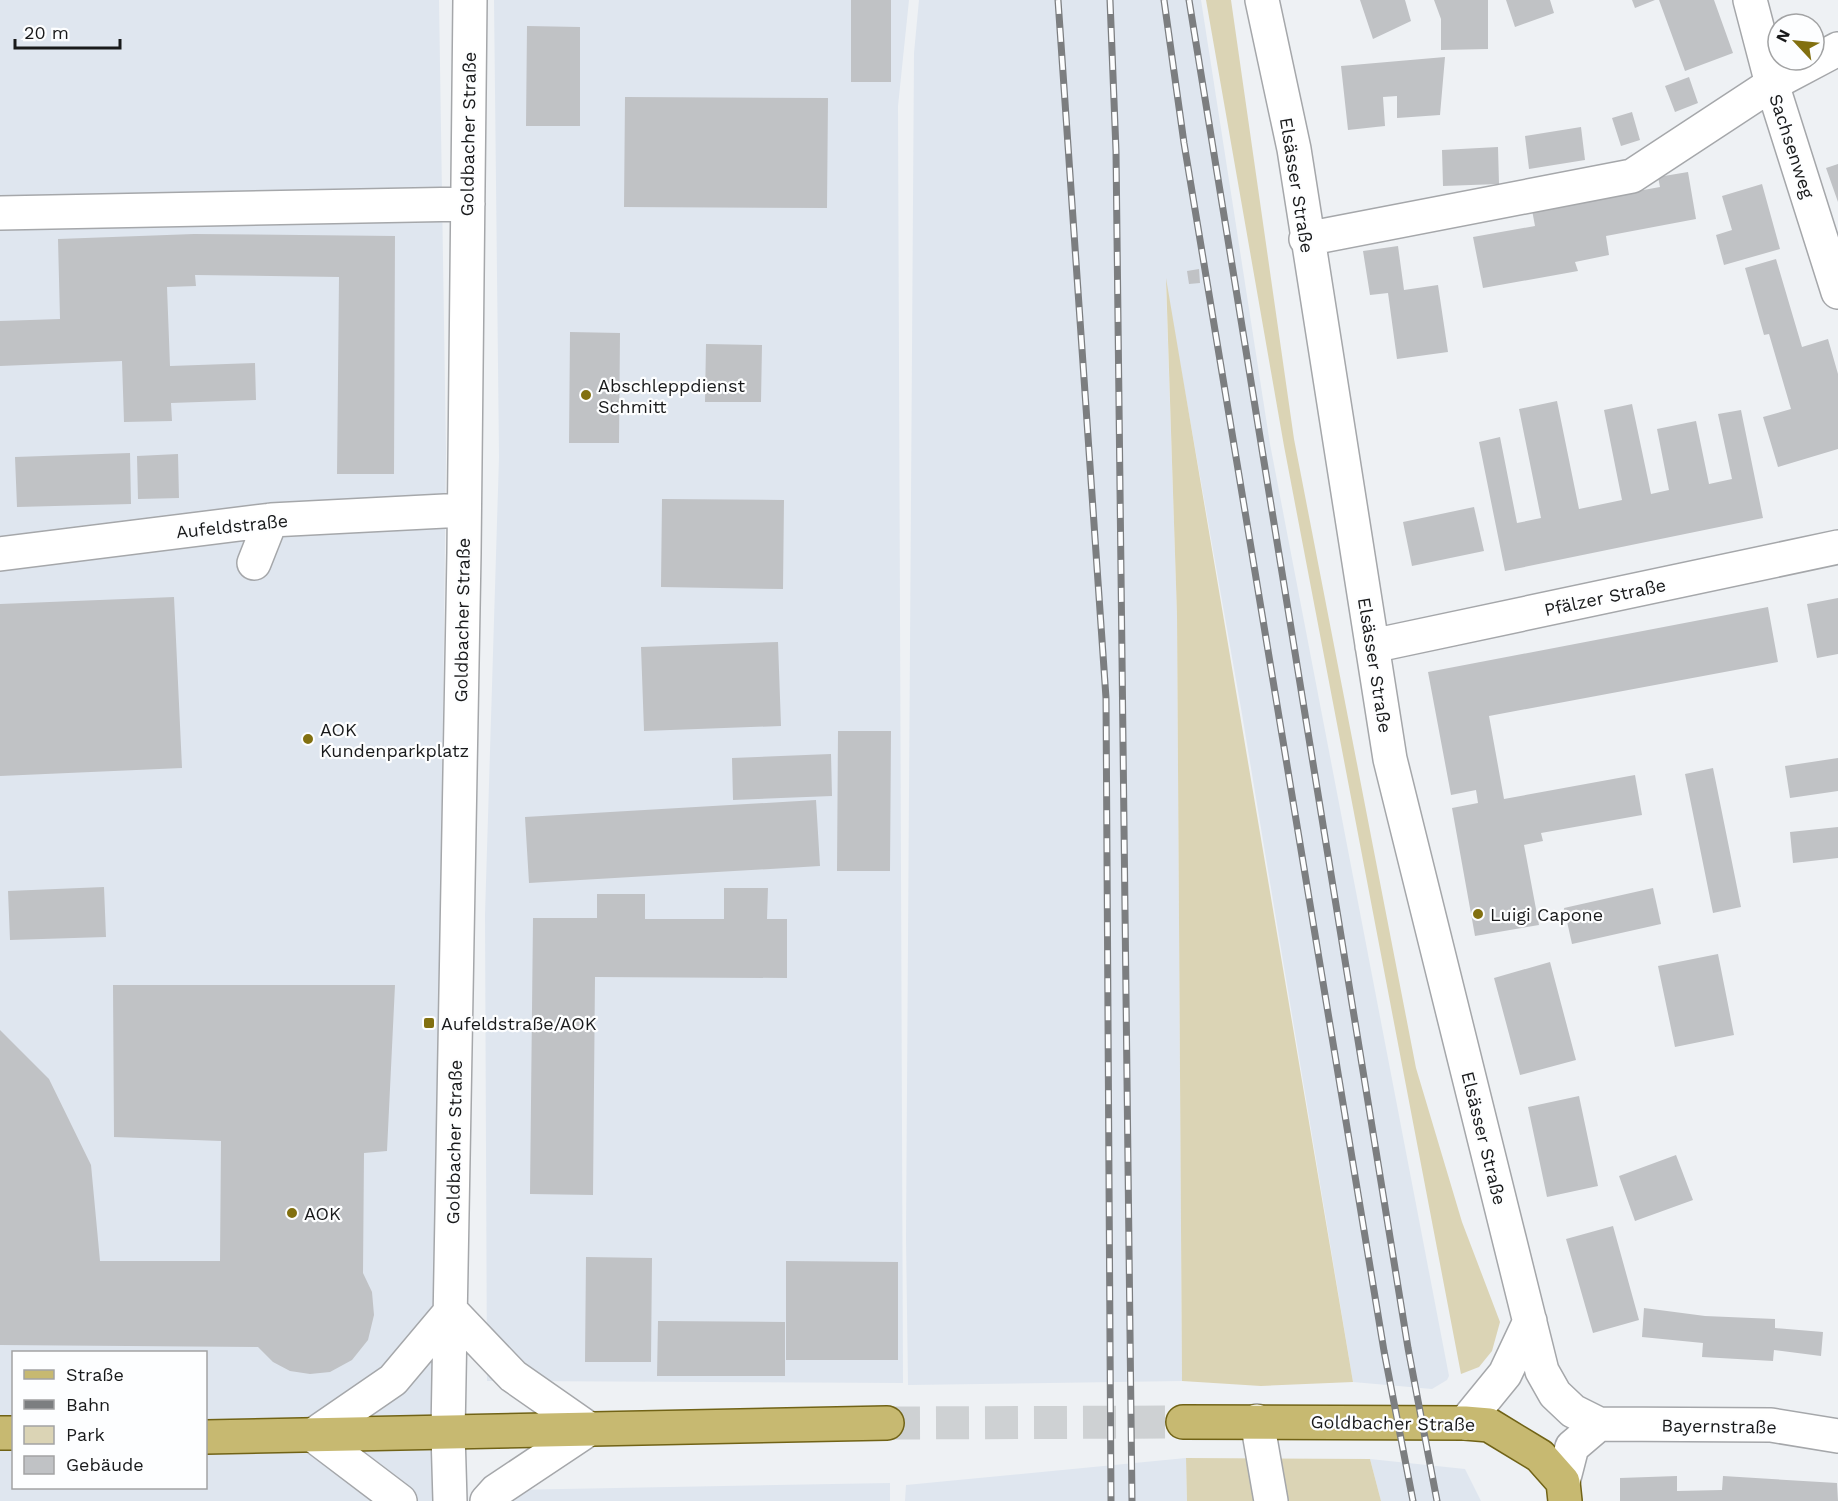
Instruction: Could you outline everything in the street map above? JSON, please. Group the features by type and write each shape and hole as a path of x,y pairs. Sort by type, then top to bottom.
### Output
{"main road":[{"name":"Goldbacher Straße","path":"1183,1422 1489,1425 1540,1456 1564,1491"},
{"path":"207,1437 887,1423"}],"street":[{"name":"Goldbacher Straße","path":"450,1501 448,1433 464,510 470,0"},
{"name":"Elsässer Straße","path":"1262,0 1294,149 1306,239 1390,759 1542,1371 1556,1394 1573,1411 1599,1424"},
{"name":"Sachsenweg","path":"1750,0 1772,84 1838,292"},
{"path":"1306,239 1632,176 1772,84 1838,49"},
{"path":"0,213 468,204"},
{"name":"Aufeldstraße","path":"0,554 271,520 464,510"},
{"path":"254,563 271,520"},
{"name":"Pfälzer Straße","path":"1372,646 1838,547"},
{"path":"400,1501 313,1435 393,1380 451,1311 513,1376 589,1430 496,1491 487,1501"},
{"path":"1465,1423 1505,1374 1530,1321"},
{"path":"1257,1421 1271,1501"},
{"path":"1564,1491 1572,1447 1599,1424"},
{"name":"Bayernstraße","path":"1599,1424 1771,1425 1838,1436"}],"shaded area":[{"path":"0,0 439,0 446,452 434,1501 0,1501"},
{"path":"494,0 909,0 898,106 903,1383 487,1381 485,915 499,457"},
{"path":"919,0 1201,0 1270,444 1449,1376 1447,1380 1432,1389 1353,1382 1242,714 1166,284 1177,615 1182,1381 908,1385 906,1238 914,53"},
{"path":"1186,1458 1187,1501 905,1501 906,1485"},
{"path":"1370,1459 1465,1469 1481,1501 1381,1501"},
{"path":"890,1483 890,1501 503,1501 503,1490"}],"green space":[{"path":"1206,0 1231,0 1294,439 1416,1068 1462,1222 1500,1322 1492,1351 1479,1367 1461,1374 1284,446"},
{"path":"1166,278 1353,1382 1261,1386 1182,1381 1177,615"},
{"path":"1186,1458 1370,1459 1381,1501 1187,1501"}],"building":[{"path":"851,0 891,0 891,82 851,82"},
{"path":"1360,0 1405,0 1411,21 1373,39"},
{"path":"1434,0 1488,0 1488,49 1441,50 1441,19"},
{"path":"1506,0 1550,0 1554,13 1515,27"},
{"path":"1632,0 1655,0 1635,8"},
{"path":"1659,0 1714,0 1733,53 1685,71"},
{"path":"527,26 580,27 580,126 526,126"},
{"path":"1445,57 1440,115 1397,118 1397,96 1383,97 1385,126 1348,130 1341,66"},
{"path":"1689,77 1698,103 1675,112 1665,86"},
{"path":"625,97 828,98 827,208 624,207"},
{"path":"1632,112 1640,140 1621,146 1612,118"},
{"path":"1581,127 1585,160 1529,169 1525,136"},
{"path":"1498,147 1499,184 1443,186 1442,150"},
{"path":"1838,164 1838,202 1826,168"},
{"path":"1688,172 1696,219 1606,236 1609,255 1575,262 1578,271 1483,288 1473,237 1535,226 1532,210 1660,187 1658,177"},
{"path":"1762,184 1780,249 1724,265 1716,235 1732,230 1722,196"},
{"path":"194,234 395,236 394,474 337,474 339,277 195,275 196,286 167,287 170,366 255,363 256,400 171,403 172,421 124,422 122,361 0,366 0,321 60,319 58,239"},
{"path":"1398,246 1404,290 1438,285 1448,352 1397,359 1388,293 1370,295 1363,251"},
{"path":"1776,259 1802,347 1828,339 1838,374 1838,449 1778,467 1763,417 1791,409 1769,334 1764,335 1745,268"},
{"path":"1199,269 1200,283 1189,284 1187,271"},
{"path":"570,332 620,333 619,443 569,443"},
{"path":"706,344 762,345 761,402 705,402"},
{"path":"1557,401 1579,509 1622,500 1604,410 1632,404 1651,494 1669,490 1657,429 1696,421 1709,484 1732,479 1718,414 1741,410 1763,518 1505,571 1479,442 1500,437 1517,523 1541,518 1519,409"},
{"path":"130,453 131,504 17,507 15,457"},
{"path":"178,454 179,498 138,499 137,456"},
{"path":"662,499 784,500 783,589 661,587"},
{"path":"1474,507 1484,551 1412,566 1403,522"},
{"path":"174,597 182,768 0,776 0,604"},
{"path":"1838,598 1838,654 1817,658 1807,604"},
{"path":"1768,607 1778,662 1489,716 1504,799 1635,775 1642,815 1541,833 1543,841 1524,845 1539,925 1475,936 1452,808 1478,803 1476,790 1451,795 1428,672"},
{"path":"778,642 781,726 644,731 641,647"},
{"path":"838,731 891,731 890,871 837,871"},
{"path":"831,754 832,796 733,800 732,758"},
{"path":"1838,758 1838,791 1790,798 1785,766"},
{"path":"1713,768 1741,907 1713,913 1685,774"},
{"path":"816,800 820,866 529,883 525,817"},
{"path":"1838,827 1838,858 1793,863 1790,832"},
{"path":"104,887 106,937 10,940 8,891"},
{"path":"724,888 768,888 767,919 787,919 787,978 595,977 593,1195 530,1194 533,918 597,918 597,894 645,894 645,919 724,919"},
{"path":"1653,888 1661,924 1572,944 1564,908"},
{"path":"1718,954 1734,1035 1675,1047 1658,966"},
{"path":"1550,962 1576,1060 1520,1075 1494,978"},
{"name":"AOK","path":"113,985 395,985 387,1151 364,1153 363,1273 372,1292 374,1315 368,1340 352,1360 330,1372 310,1374 290,1371 273,1362 258,1347 0,1345 0,1030 49,1079 91,1165 100,1261 220,1261 221,1141 114,1137"},
{"path":"1579,1096 1598,1186 1547,1197 1528,1107"},
{"path":"1676,1155 1693,1200 1635,1221 1619,1176"},
{"path":"1613,1226 1639,1320 1593,1333 1566,1239"},
{"path":"586,1257 652,1258 651,1362 585,1362"},
{"path":"786,1261 898,1262 898,1360 786,1360"},
{"path":"1644,1308 1705,1316 1775,1319 1775,1328 1823,1332 1821,1356 1774,1350 1773,1361 1702,1357 1703,1343 1642,1337"},
{"path":"658,1321 785,1322 785,1376 657,1376"},
{"path":"1677,1476 1677,1491 1722,1490 1723,1476 1837,1483 1838,1501 1620,1501 1620,1478"}],"tunnel":[{"path":"887,1423 1183,1422"}],"railway":[{"path":"1058,0 1106,698 1111,1501"},
{"path":"1110,0 1116,151 1132,1501"},
{"path":"1164,0 1184,143 1384,1351 1413,1501"},
{"path":"1189,0 1408,1348 1437,1501"}],"place":[{"name":"Abschleppdienst Schmitt","path":"586,395"},
{"name":"AOK Kundenparkplatz","path":"308,739"},
{"name":"Luigi Capone","path":"1478,914"},
{"name":"Aufeldstraße/AOK","path":"429,1023"},
{"name":"AOK","path":"292,1213"}]}
